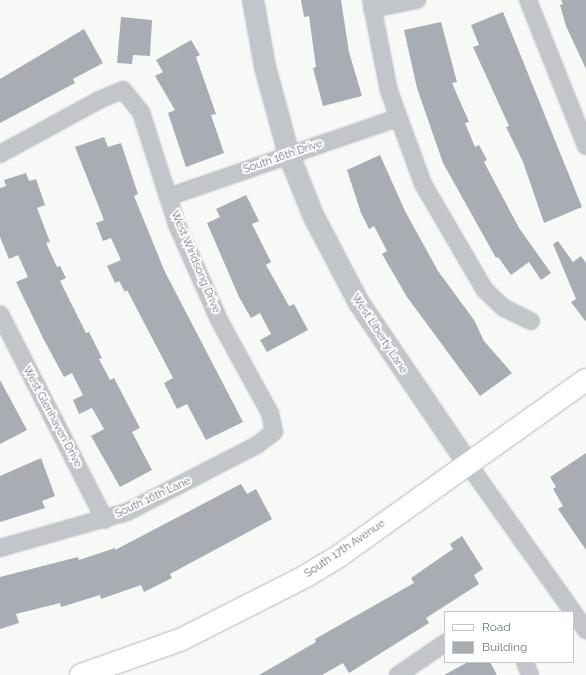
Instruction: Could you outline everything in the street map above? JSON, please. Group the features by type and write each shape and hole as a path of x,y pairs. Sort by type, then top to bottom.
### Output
{"main road":[{"name":"South 17th Avenue","path":"81,675 180,640 270,597 339,556 586,380"}],"street":[{"name":"West Liberty Lane","path":"253,0 265,67 288,155 313,215 358,303 468,464 572,611"},
{"path":"417,0 371,4 398,118 423,184 484,289 504,308 531,321"},
{"path":"528,0 586,146"},
{"name":"West Windsong Drive","path":"0,154 99,100 123,90 141,112 168,197 196,273 270,413 274,432"},
{"name":"South 16th Drive","path":"168,197 398,118"},
{"name":"West Glenhaven Drive","path":"0,314 105,520"},
{"name":"South 16th Lane","path":"0,548 105,520 157,498 258,445 274,432"},
{"name":"West Liberty Lane","path":"574,613 586,630"},
{"path":"398,675 444,644"},
{"path":"525,663 530,675"}],"building":[{"path":"301,0 341,0 349,52 362,96 323,106 313,68 316,67 309,16 304,17"},
{"path":"561,0 586,0 586,69 566,26 560,5 563,4"},
{"path":"503,12 582,207 544,223 523,162 506,127 509,126 473,47 479,45 471,25"},
{"path":"121,17 152,20 150,56 133,55 132,64 117,63"},
{"path":"441,22 457,82 452,83 469,122 465,123 475,147 479,145 487,160 484,162 519,228 551,273 541,280 529,262 511,275 498,257 496,258 443,163 417,88 404,30"},
{"path":"84,29 103,63 73,79 75,83 0,123 0,79"},
{"path":"191,40 200,55 196,57 216,114 211,115 224,153 186,167 168,113 175,110 155,76 163,72 156,60"},
{"path":"104,137 108,147 121,143 138,194 134,196 165,272 243,422 206,440 187,404 177,409 164,383 173,378 127,290 125,292 119,281 115,283 107,266 121,260 111,238 103,241 96,223 104,220 75,147"},
{"path":"380,155 405,211 438,271 474,320 484,341 512,373 480,396 407,297 382,254 387,251 374,226 369,229 361,213 347,170"},
{"path":"26,173 29,181 36,179 45,205 37,208 50,242 46,243 57,267 60,266 66,278 60,281 86,333 89,332 102,358 99,359 110,380 114,378 140,428 132,432 152,470 120,487 91,436 104,429 92,408 79,414 73,400 83,395 72,373 64,377 43,338 16,282 28,277 18,255 9,259 0,237 0,188 6,186 4,180"},
{"path":"246,195 259,221 252,224 271,262 266,265 289,306 294,304 308,330 267,352 260,340 271,334 260,313 251,318 239,297 207,223 220,217 216,209"},
{"path":"558,241 573,262 581,256 586,263 586,322 571,302 576,299 553,244"},
{"path":"0,380 27,430 0,444"},
{"path":"586,453 586,550 558,509 563,506 553,489 556,487 550,477"},
{"path":"41,458 55,496 42,501 45,508 0,522 0,476"},
{"path":"241,484 247,494 256,489 272,519 170,574 172,578 144,592 141,585 101,599 100,595 61,607 60,603 16,614 19,623 0,629 0,577 78,557 79,560 115,548 115,550"},
{"path":"462,536 483,569 474,575 479,584 426,618 429,623 349,673 343,663 322,675 259,675 316,642 315,639 414,583 411,578 453,549 450,544"},
{"path":"466,663 491,663 497,675 444,675"}]}
